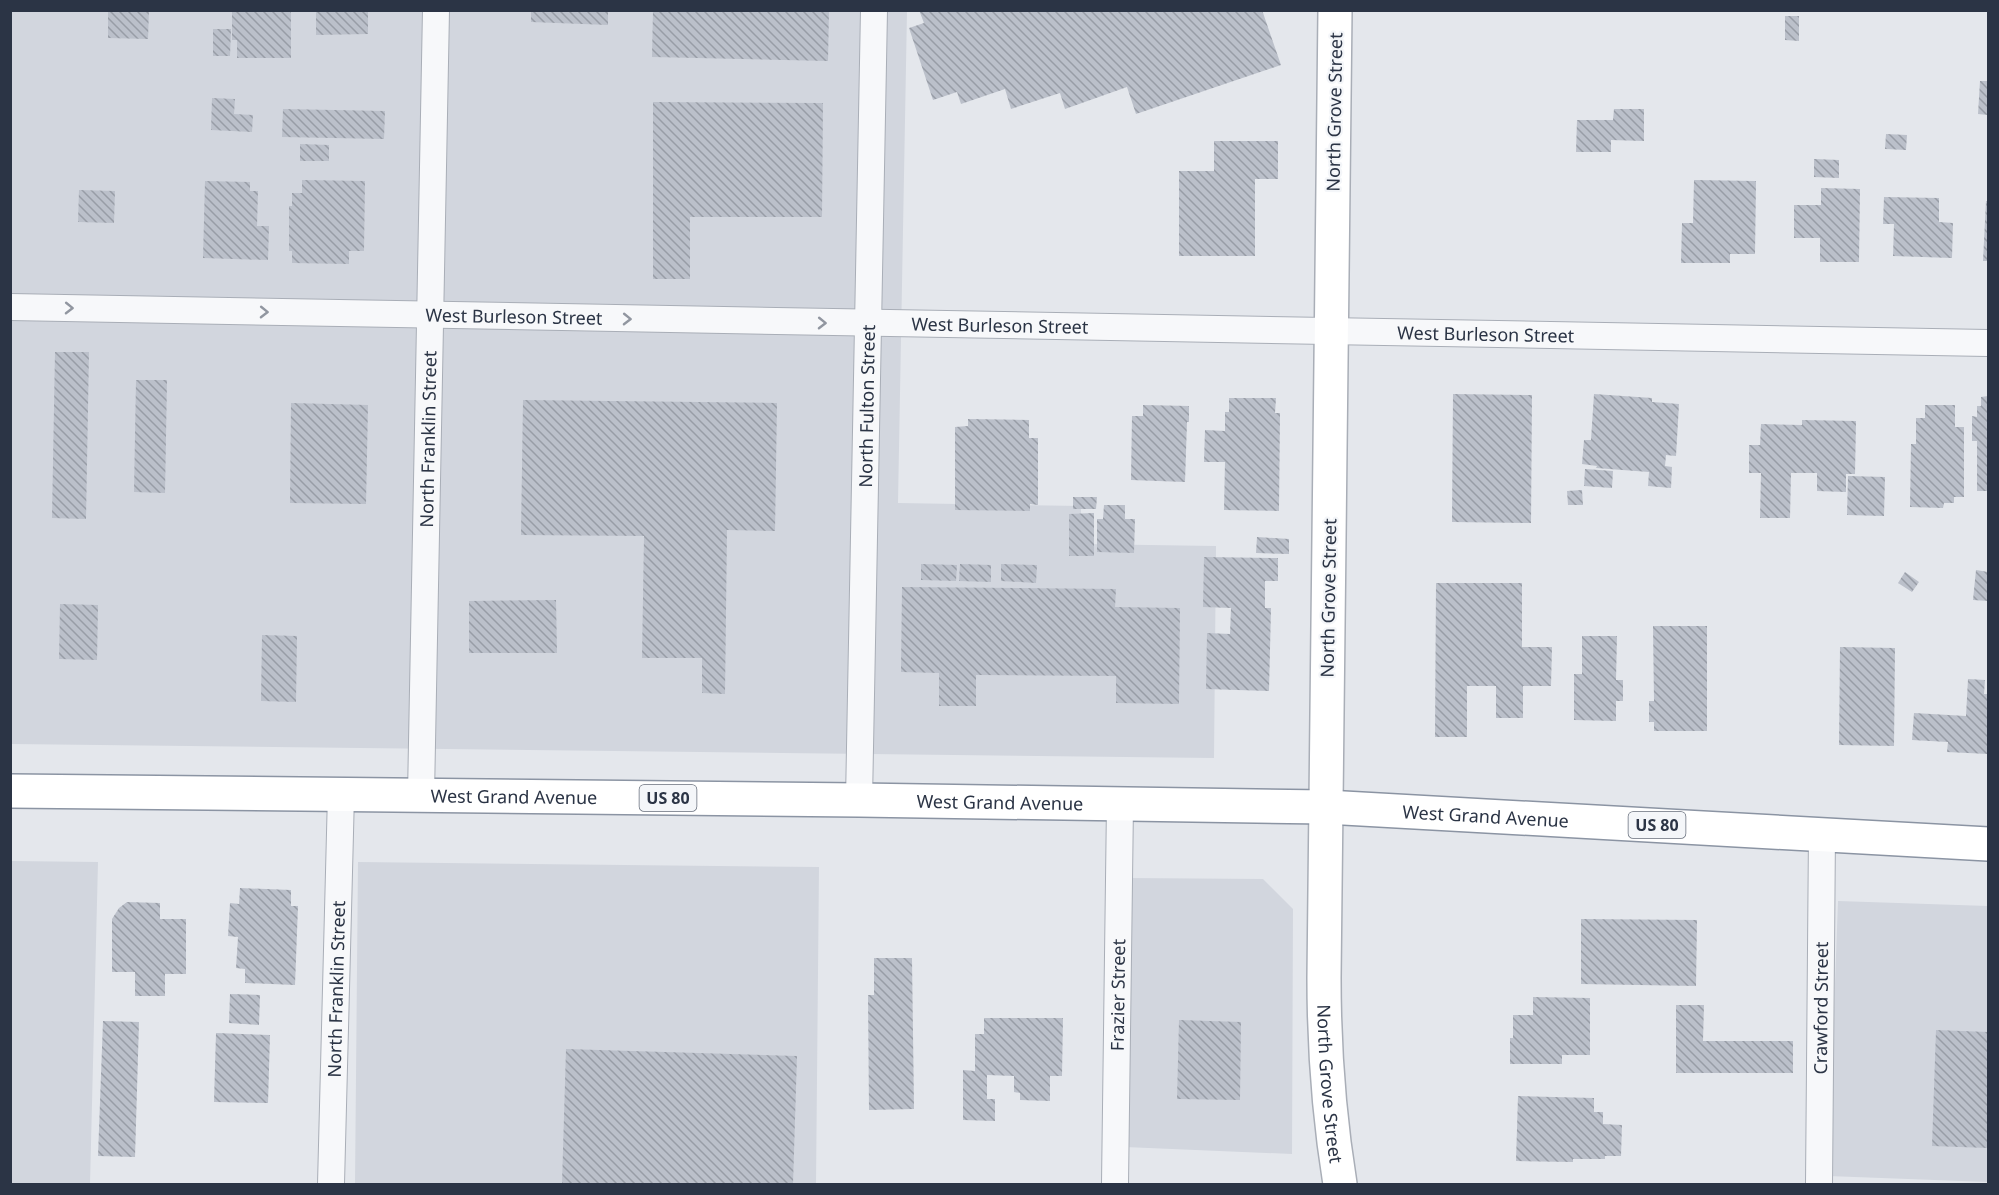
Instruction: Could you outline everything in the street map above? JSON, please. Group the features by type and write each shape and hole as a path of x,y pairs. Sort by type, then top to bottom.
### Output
{"main road":[{"name":"North Grove Street","path":"1335,10 1324,1034 1328,1094 1340,1185"},
{"name":"West Grand Avenue","path":"10,791 1326,807 1989,843"}],"street":[{"name":"North Franklin Street","path":"421,795 436,10"},
{"name":"North Fulton Street","path":"859,800 874,10"},
{"name":"West Burleson Street","path":"10,307 1989,343"},
{"name":"North Franklin Street","path":"331,1185 341,794"},
{"name":"Frazier Street","path":"1115,1185 1120,804"},
{"name":"Crawford Street","path":"1819,1185 1822,833"}],"shaded area":[{"path":"11,11 907,11 898,503 1081,506 1081,544 1216,546 1214,758 11,744"},
{"path":"11,861 98,862 90,1184 11,1184"},
{"path":"358,862 819,867 816,1184 355,1184"},
{"path":"1127,878 1263,879 1293,909 1292,1154 1125,1147"},
{"path":"1838,901 1988,906 1988,1182 1828,1176"}],"building":[{"path":"108,10 149,10 148,39 108,38"},
{"path":"232,10 291,10 291,58 237,58 237,40 232,40"},
{"path":"316,10 368,10 368,34 316,35"},
{"path":"531,10 608,10 608,25 531,22"},
{"path":"653,10 829,10 828,61 652,57"},
{"path":"919,10 1262,10 1281,65 1136,114 1127,87 1065,109 1060,93 1011,109 1005,89 961,104 957,92 933,100 909,28 924,23"},
{"path":"1785,16 1799,16 1799,41 1785,40"},
{"path":"213,29 231,29 230,56 213,56"},
{"path":"1980,81 1988,81 1988,115 1978,114"},
{"path":"212,98 235,99 234,114 253,115 252,132 211,130"},
{"path":"653,102 823,103 822,217 690,217 690,279 653,279"},
{"path":"283,109 385,111 384,139 282,137"},
{"path":"1614,109 1644,109 1644,141 1611,140 1611,152 1576,152 1577,120 1613,120"},
{"path":"1886,134 1907,135 1906,150 1885,149"},
{"path":"1214,141 1278,141 1278,179 1255,179 1255,256 1179,256 1179,171 1214,171"},
{"path":"300,144 329,145 329,161 300,161"},
{"path":"1814,159 1839,160 1839,178 1814,177"},
{"path":"302,180 365,181 364,251 349,251 349,264 292,263 292,251 289,251 289,206 292,206 292,193 302,193"},
{"path":"1694,180 1756,181 1755,254 1730,254 1730,263 1681,263 1682,223 1693,223"},
{"path":"205,181 250,182 250,191 258,191 257,226 269,226 268,260 203,258"},
{"path":"1821,188 1860,189 1859,262 1820,262 1820,238 1794,238 1794,205 1821,205"},
{"path":"79,190 115,191 114,223 78,222"},
{"path":"1884,197 1939,198 1939,222 1953,223 1952,258 1893,256 1894,224 1883,224"},
{"path":"1986,201 1988,201 1988,261 1983,261"},
{"path":"55,352 89,352 86,519 52,518"},
{"path":"136,380 167,380 165,493 134,492"},
{"path":"1453,394 1532,395 1531,523 1452,522"},
{"path":"1594,394 1652,398 1652,402 1679,404 1676,456 1666,455 1665,466 1672,467 1671,488 1648,486 1649,472 1596,468 1597,466 1582,464 1584,440 1591,440"},
{"path":"1988,396 1988,491 1977,491 1977,441 1972,441 1972,416 1977,417 1977,406 1981,406 1981,397"},
{"path":"1229,398 1276,398 1275,413 1280,413 1279,511 1224,510 1225,462 1204,462 1205,430 1225,431 1225,412 1229,412"},
{"path":"523,400 777,403 775,531 727,530 725,694 702,693 702,658 642,658 644,536 521,535"},
{"path":"291,403 368,405 366,504 290,503"},
{"path":"1143,405 1189,406 1185,482 1131,480 1132,416 1143,416"},
{"path":"1925,405 1955,405 1955,427 1964,427 1964,497 1954,497 1954,503 1944,503 1943,508 1910,507 1911,444 1916,444 1916,418 1925,418"},
{"path":"968,419 1029,420 1029,438 1038,438 1038,505 1030,504 1030,511 955,510 955,427 968,426"},
{"path":"1802,420 1856,421 1855,474 1846,474 1846,492 1817,491 1817,473 1791,473 1790,518 1760,518 1761,473 1749,473 1749,445 1760,445 1761,424 1802,425"},
{"path":"1585,469 1613,471 1612,488 1584,486"},
{"path":"1848,476 1885,477 1884,516 1847,515"},
{"path":"1582,490 1583,505 1568,505 1567,491"},
{"path":"1073,497 1097,497 1096,509 1073,509"},
{"path":"1104,505 1125,505 1125,519 1135,519 1134,553 1097,552 1097,519 1103,519"},
{"path":"1094,513 1094,556 1069,556 1069,514"},
{"path":"1257,537 1289,539 1289,554 1256,553"},
{"path":"1204,557 1278,558 1278,581 1265,581 1265,608 1271,608 1269,691 1206,689 1207,633 1230,634 1231,608 1203,607"},
{"path":"921,564 957,565 956,581 921,580"},
{"path":"960,564 991,565 991,582 959,581"},
{"path":"1001,564 1037,565 1036,583 1001,581"},
{"path":"1976,570 1988,572 1988,601 1973,600"},
{"path":"1905,572 1919,582 1912,592 1898,583"},
{"path":"1436,583 1522,583 1522,647 1552,647 1551,686 1523,686 1523,718 1496,718 1496,686 1467,686 1467,737 1435,737"},
{"path":"902,587 1116,589 1115,607 1180,608 1179,704 1116,703 1116,676 976,675 976,706 939,706 939,673 901,672"},
{"path":"556,600 557,653 469,653 469,601"},
{"path":"60,604 98,605 97,660 59,659"},
{"path":"1653,626 1707,626 1707,731 1654,731 1654,722 1649,722 1649,701 1654,701"},
{"path":"262,635 297,636 296,702 261,701"},
{"path":"1582,636 1617,636 1616,680 1623,680 1623,701 1616,701 1616,721 1574,720 1574,674 1582,674"},
{"path":"1840,647 1895,648 1894,746 1839,745"},
{"path":"1968,679 1985,680 1984,694 1988,694 1988,754 1947,752 1948,742 1912,740 1914,713 1966,716"},
{"path":"240,888 291,890 291,906 298,906 295,985 245,983 245,969 236,968 238,937 228,936 230,903 239,904"},
{"path":"127,902 160,903 160,919 186,919 186,974 165,974 165,996 135,996 135,972 112,972 112,919 119,908"},
{"path":"1581,919 1697,920 1696,986 1581,984"},
{"path":"874,958 912,958 914,1109 869,1110 868,995 874,995"},
{"path":"230,994 260,995 259,1025 229,1023"},
{"path":"1533,997 1590,998 1590,1055 1562,1055 1562,1064 1510,1064 1513,1015 1533,1015"},
{"path":"1676,1005 1704,1005 1703,1041 1793,1041 1793,1073 1676,1073"},
{"path":"984,1018 1063,1018 1062,1076 1050,1076 1050,1101 1020,1100 1020,1093 1014,1092 1014,1076 987,1075 987,1099 995,1099 995,1121 963,1120 963,1070 975,1071 975,1034 984,1034"},
{"path":"1179,1020 1241,1022 1240,1100 1177,1099"},
{"path":"103,1021 139,1022 135,1157 98,1156"},
{"path":"1936,1030 1988,1032 1988,1148 1932,1146"},
{"path":"216,1033 270,1035 268,1103 214,1102"},
{"path":"566,1049 797,1056 793,1184 562,1184"},
{"path":"1518,1096 1594,1098 1594,1112 1603,1112 1603,1124 1622,1125 1621,1156 1605,1156 1605,1159 1573,1159 1573,1162 1516,1161"}]}
